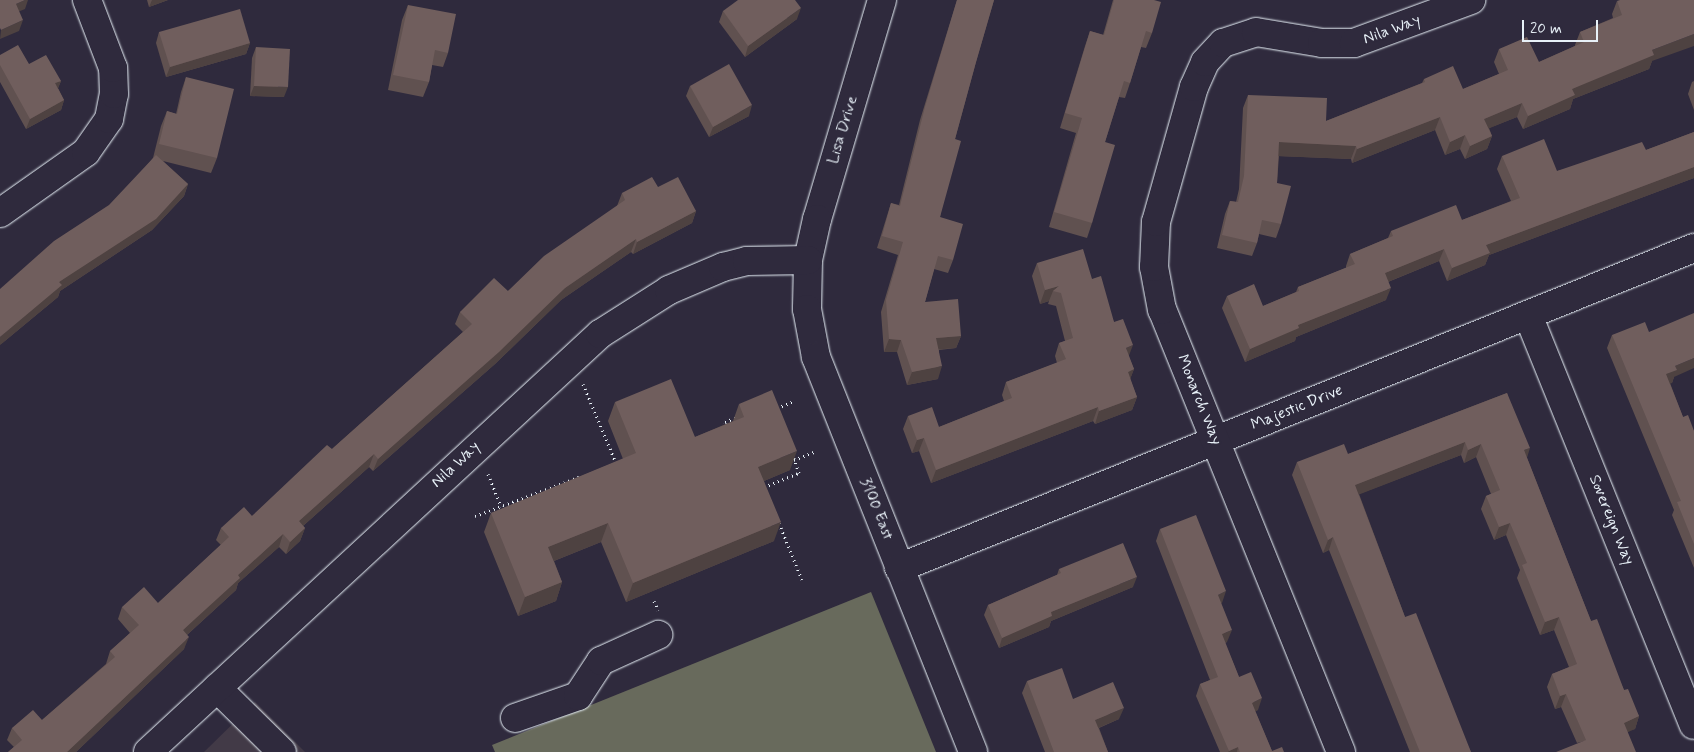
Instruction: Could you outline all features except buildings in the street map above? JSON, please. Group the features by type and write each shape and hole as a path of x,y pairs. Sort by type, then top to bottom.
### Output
{"street":[{"path":"0,213 86,152 109,119 114,94 113,68 87,0"},
{"name":"Lisa Drive","path":"808,260 816,219 882,0"},
{"name":"Nila Way","path":"1223,43 1256,32 1322,43 1354,43 1471,0"},
{"name":"Monarch Way","path":"1223,43 1205,62 1194,87 1156,222 1154,244 1157,288 1162,310 1341,752"},
{"name":"Majestic Drive","path":"899,568 1694,248"},
{"name":"3100 East","path":"808,260 808,309 816,356 973,752"},
{"name":"Nila Way","path":"148,752 582,348 620,319 669,290 723,267 747,262 808,260"},
{"name":"Sovereign Way","path":"1528,315 1694,725"},
{"path":"515,718 578,696 601,662 658,635"},
{"path":"217,688 282,752"}],"path":[{"path":"583,383 619,469"},
{"path":"774,409 794,401"},
{"path":"771,403 777,418"},
{"path":"718,432 727,428 725,422 740,416"},
{"path":"767,496 764,487 800,473 791,452"},
{"path":"794,460 814,452"},
{"path":"608,466 616,463"},
{"path":"487,473 504,515"},
{"path":"475,516 581,476"},
{"path":"778,521 802,580"}],"shaded area":[{"path":"255,702 305,752 204,752"}],"green space":[{"path":"871,592 936,752 495,752 492,745"}]}
